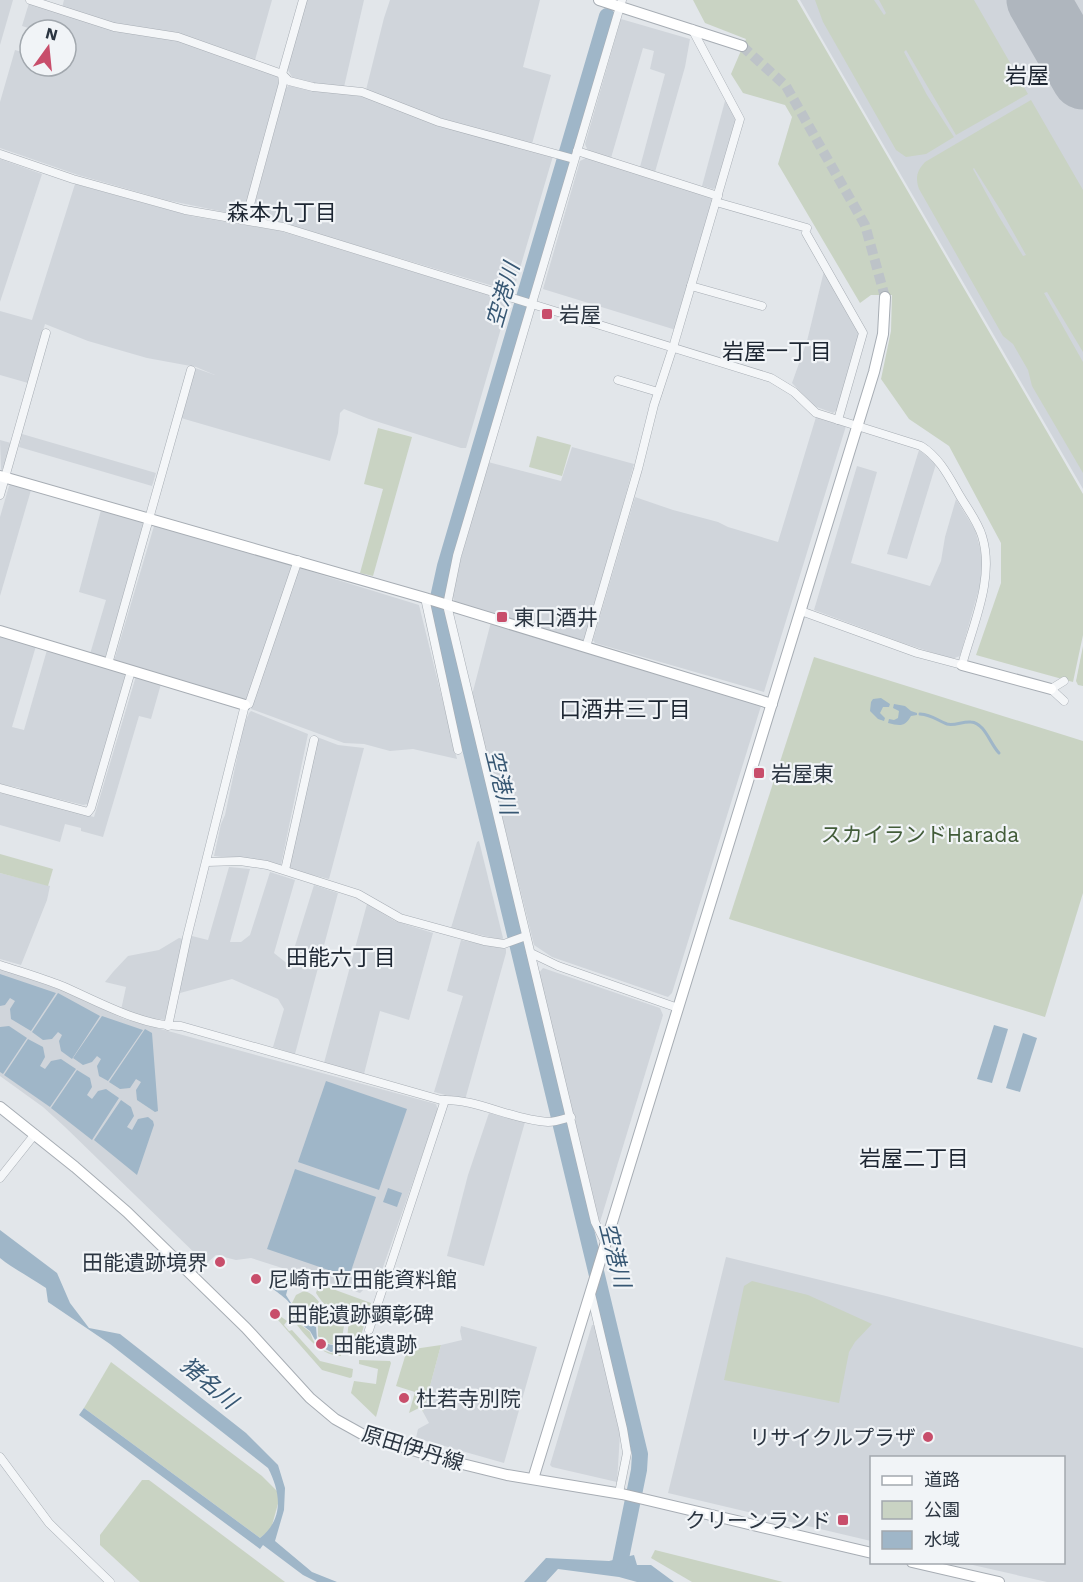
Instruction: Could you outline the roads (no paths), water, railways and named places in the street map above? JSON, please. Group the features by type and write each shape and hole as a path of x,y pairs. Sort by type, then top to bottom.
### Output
{"street":[{"path":"30,0 114,27 178,37 282,74 289,81 313,87 362,92 439,123 556,154 574,156 717,199 807,230 863,333 838,420"},
{"path":"246,219 303,0"},
{"path":"599,0 621,3 742,46"},
{"path":"458,750 436,601 457,556 530,303 621,3"},
{"path":"586,647 658,392 741,119 691,28"},
{"path":"0,154 73,179 185,210 283,227 771,378 794,392 816,413 921,446 940,462 982,534 987,563 986,577 962,665"},
{"path":"691,286 762,306"},
{"path":"533,1479 858,426 883,333 885,297"},
{"path":"0,495 3,476 46,333"},
{"path":"108,664 191,370"},
{"path":"618,380 658,392"},
{"path":"3,476 436,601 772,704"},
{"path":"168,1026 187,937 245,705 249,704 298,561"},
{"path":"436,601 531,953 595,1222 604,1246"},
{"path":"801,611 917,653 1051,689 1064,701"},
{"path":"0,631 245,705"},
{"path":"0,788 88,812 131,671"},
{"path":"1051,689 1065,681"},
{"path":"285,870 314,740"},
{"path":"207,862 240,861 285,870 358,894 400,918 484,941 504,944 525,937"},
{"path":"531,953 558,966 678,1008"},
{"path":"0,965 59,985 131,1016 168,1026 181,1026 445,1100 551,1122 569,1117"},
{"path":"369,1330 445,1100"},
{"name":"原田伊丹線","path":"0,1107 75,1167 144,1228 246,1328 310,1398 335,1419 362,1434 448,1460 533,1479 620,1493 870,1553"},
{"path":"0,1178 35,1134"},
{"path":"590,1293 627,1453 620,1493"},
{"path":"0,1457 49,1523 110,1582"},
{"path":"917,1564 999,1582"}],"water":[{"path":"881,698 890,704 889,707 883,707 880,713 885,718 884,721 878,719 870,711 873,699"},
{"path":"894,704 905,706 917,715 911,716 902,725 888,723 889,719 898,718 899,711 893,708"},
{"path":"0,974 56,993 31,1031 11,1019 10,1009 15,1001 10,998 5,1005 0,1006"},
{"path":"58,993 100,1016 72,1059 61,1051 59,1041 62,1035 58,1032 52,1039 43,1040 32,1032"},
{"path":"102,1016 143,1030 108,1081 99,1076 97,1066 101,1059 97,1056 92,1062 83,1065 73,1058"},
{"path":"994,1025 1008,1029 992,1083 977,1079"},
{"path":"9,1026 27,1038 3,1074 0,1072 0,1027"},
{"path":"145,1029 152,1033 158,1111 155,1112 137,1100 136,1090 141,1082 136,1079 130,1088 120,1089 109,1082"},
{"path":"1023,1033 1037,1038 1020,1092 1006,1088"},
{"path":"28,1039 43,1047 45,1057 40,1066 45,1069 51,1061 61,1059 76,1069 50,1107 4,1075"},
{"path":"77,1070 90,1078 92,1087 87,1095 92,1099 98,1091 106,1089 119,1098 92,1140 51,1108"},
{"path":"326,1081 407,1109 379,1190 298,1162"},
{"path":"121,1100 131,1107 134,1116 127,1127 132,1130 138,1119 148,1117 154,1125 137,1175 94,1140"},
{"path":"295,1169 376,1197 349,1277 267,1249"},
{"path":"388,1188 402,1193 397,1207 383,1202"},
{"name":"猪名川","path":"0,1230 57,1273 70,1303 89,1328 120,1334 246,1433 278,1465 285,1488 284,1510 275,1541 312,1572 337,1582 317,1582 303,1575 263,1545 260,1549 79,1415 84,1408 260,1538 273,1523 277,1514 278,1496 268,1468 110,1344 48,1302 46,1288 0,1258"},
{"path":"277,1276 290,1280 286,1295 299,1310 303,1321 316,1327 317,1339 330,1345 351,1347 331,1352 318,1345 310,1331 297,1321 295,1311 289,1302 273,1289"},
{"path":"634,1555 637,1565 651,1565 674,1582 637,1582 619,1577 558,1569 546,1582 524,1582 546,1558 609,1561"}],"waterway":[{"name":"空港川","path":"607,16 445,566 436,607 640,1454 639,1470 619,1568"},
{"path":"920,714 947,724 976,723 984,730 999,753"}],"tunnel":[{"path":"742,46 786,86 865,225 885,297"}],"place":[{"name":"岩屋","path":"547,314"},
{"name":"東口酒井","path":"502,617"},
{"name":"岩屋東","path":"759,773"},
{"name":"田能遺跡境界","path":"220,1262"},
{"name":"尼崎市立田能資料館","path":"256,1279"},
{"name":"田能遺跡顕彰碑","path":"275,1314"},
{"name":"田能遺跡","path":"321,1344"},
{"name":"杜若寺別院","path":"404,1398"},
{"name":"リサイクルプラザ","path":"928,1437"},
{"name":"クリーンランド","path":"843,1520"}],"district":[{"name":"岩屋","path":"1027,75"},
{"name":"森本九丁目","path":"282,212"},
{"name":"岩屋一丁目","path":"777,351"},
{"name":"口酒井三丁目","path":"625,709"},
{"name":"田能六丁目","path":"341,957"},
{"name":"岩屋二丁目","path":"914,1158"}],"park label":[{"name":"スカイランドHarada","path":"920,834"}]}
